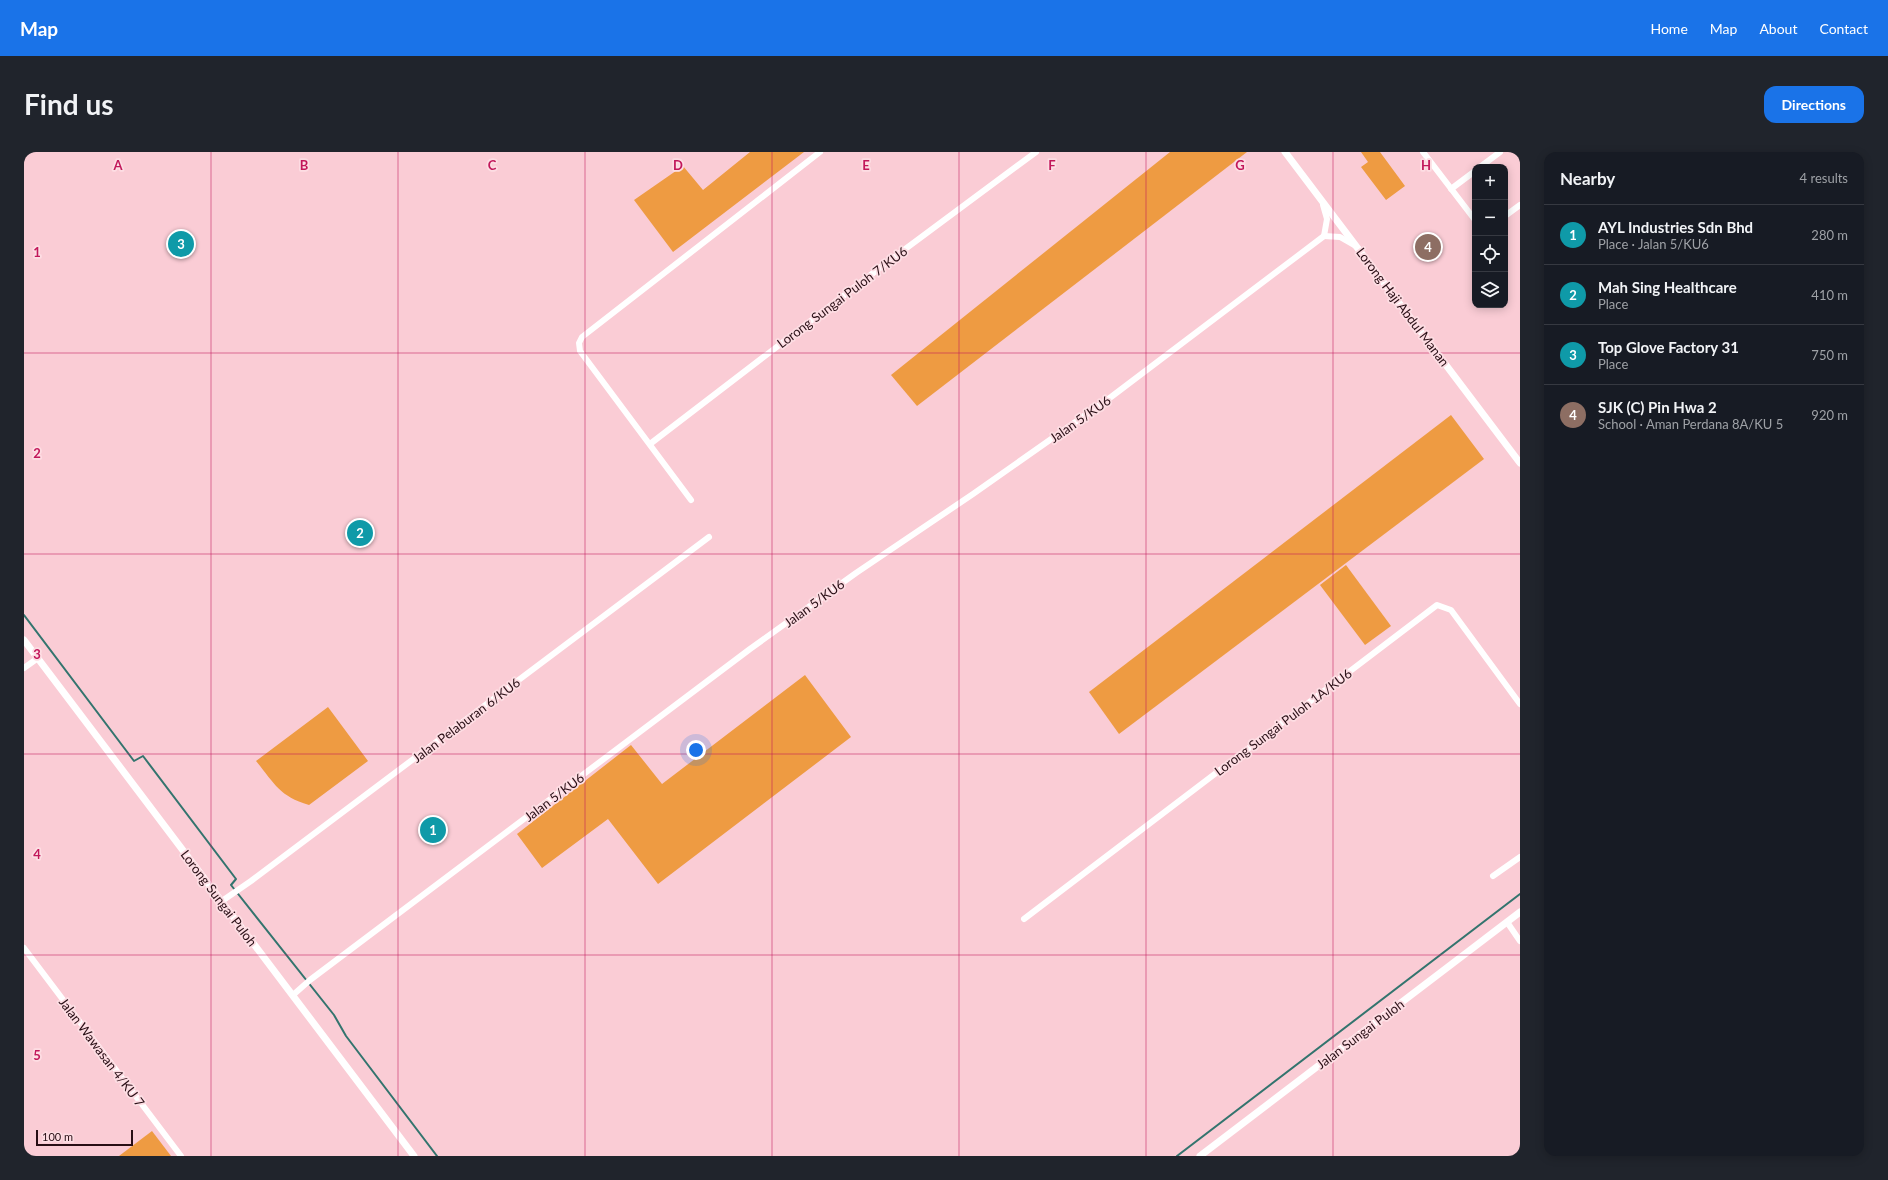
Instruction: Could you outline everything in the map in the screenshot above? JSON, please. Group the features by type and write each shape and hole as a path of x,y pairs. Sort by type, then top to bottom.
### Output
{"street":[{"path":"691,500 580,351 579,343 582,337 820,152"},
{"name":"Lorong Sungai Puloh 7/KU6","path":"650,444 881,267 1036,152"},
{"name":"Lorong Haji Abdul Manan","path":"1285,152 1520,463"},
{"path":"1423,152 1472,216"},
{"path":"1484,164 1500,152"},
{"path":"1451,189 1472,173"},
{"path":"1321,200 1327,219 1324,236 1340,237 1355,245"},
{"path":"1508,214 1520,205"},
{"name":"Jalan 5/KU6","path":"294,993 756,645 856,573 973,494 1111,397 1324,236"},
{"name":"Jalan Pelaburan 6/KU6","path":"222,901 243,887 709,538"},
{"name":"Lorong Sungai Puloh 1A/KU6","path":"1024,919 1437,605 1450,610 1520,704"},
{"name":"Lorong Sungai Puloh","path":"24,640 27,649 38,658 222,901 294,993 410,1155"},
{"path":"24,668 38,658"},
{"path":"1493,876 1520,856"},
{"name":"Jalan Sungai Puloh","path":"1200,1156 1520,912"},
{"path":"1507,922 1520,941"},
{"name":"Jalan Wawasan 4/KU 7","path":"24,948 181,1156"}],"shaded area":[{"path":"750,152 804,152 673,252 634,200 683,166 703,190"},
{"path":"1170,152 1247,152 917,406 891,375"},
{"path":"1361,152 1380,152 1405,186 1386,200 1361,167 1368,162"},
{"path":"1451,415 1484,459 1119,734 1089,692"},
{"path":"1346,565 1391,626 1365,645 1320,585"},
{"path":"805,675 851,737 658,884 608,819 542,868 517,834 631,745 662,784"},
{"path":"328,707 368,761 309,805 291,798 284,793 273,783 256,761"},
{"path":"152,1131 171,1156 119,1156"}],"waterway":[{"path":"24,615 134,761 143,756 236,879 231,885 334,1015 346,1036 437,1156"},
{"path":"1177,1156 1520,894"}],"place":[{"name":"Top Glove Factory 31","path":"181,244"},
{"name":"SJK (C) Pin Hwa 2","path":"1428,247"},
{"name":"Mah Sing Healthcare","path":"360,533"},
{"name":"AYL Industries Sdn Bhd","path":"433,830"}]}
